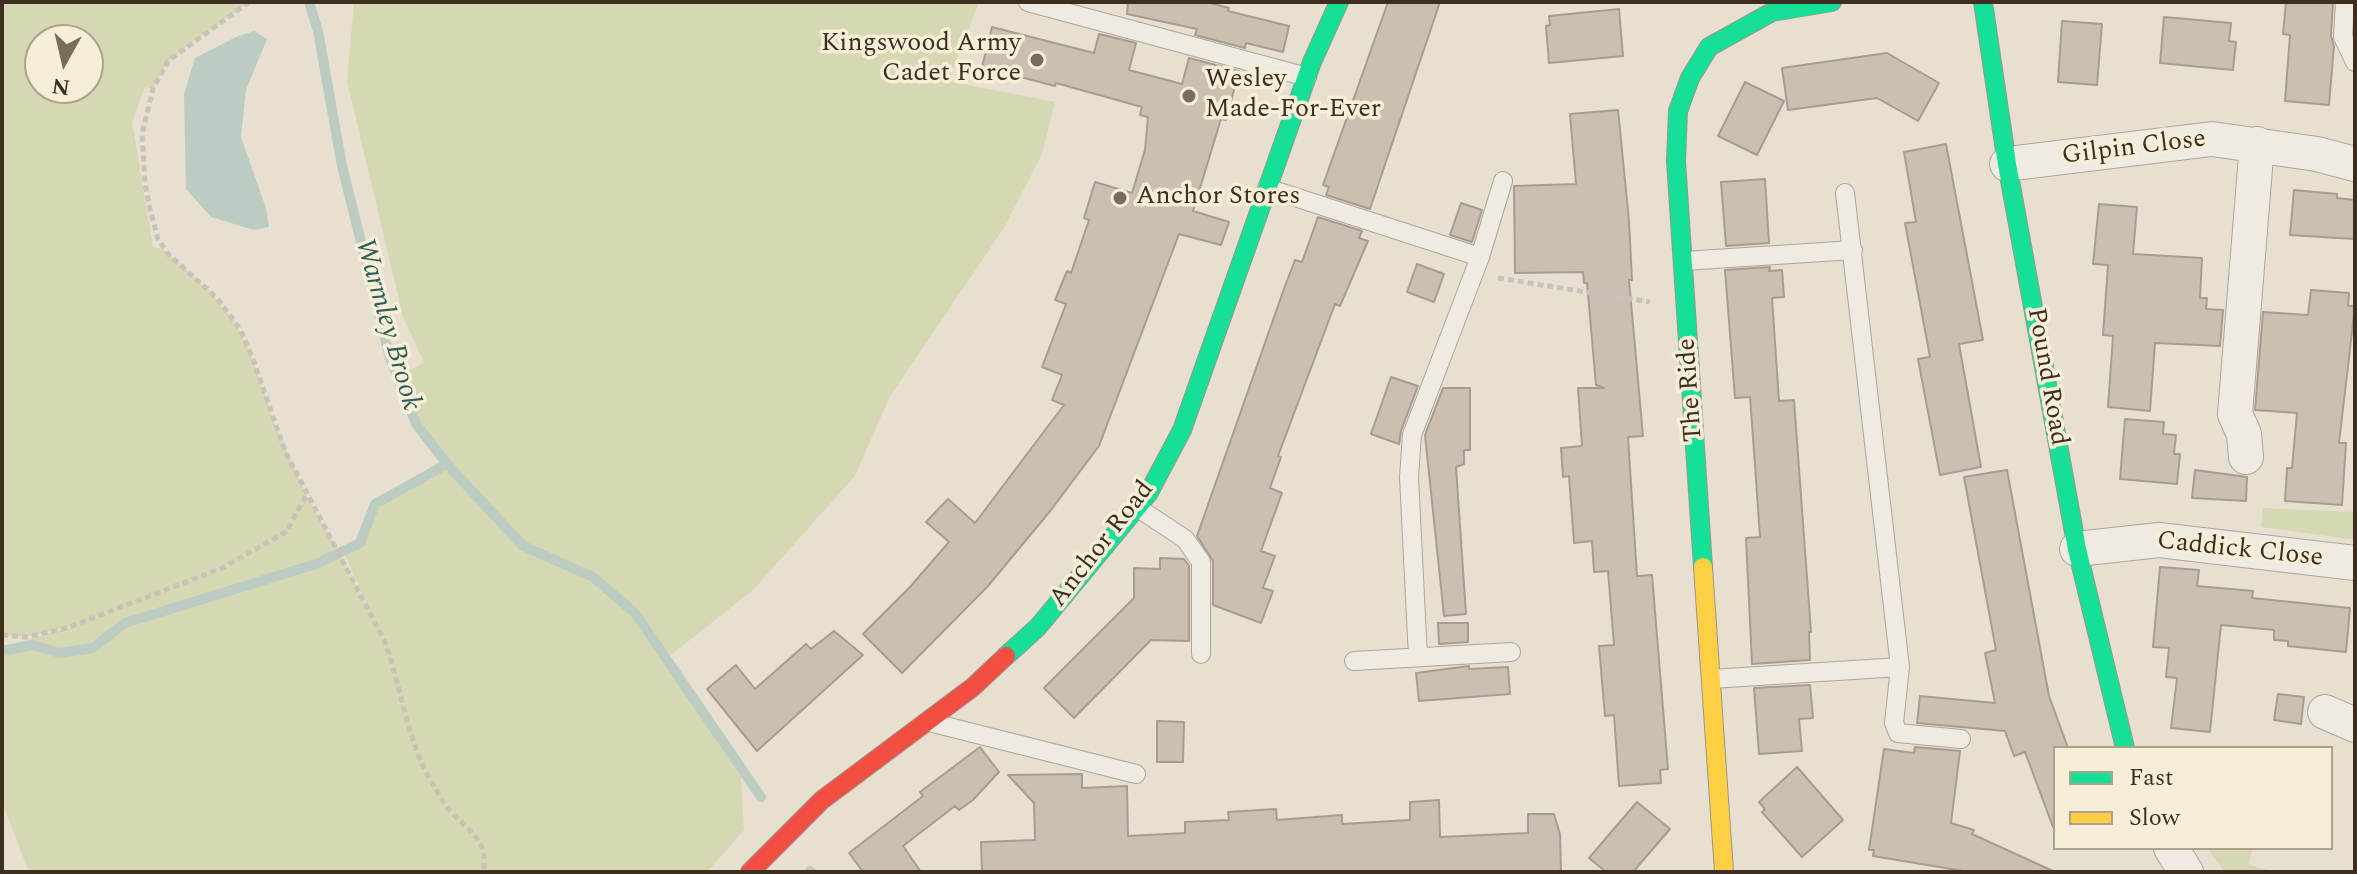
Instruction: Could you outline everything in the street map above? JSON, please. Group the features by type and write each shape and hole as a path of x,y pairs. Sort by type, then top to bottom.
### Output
{"street":[{"name":"Anchor Road","path":"1310,69 1325,2"},
{"name":"Anchor Road","path":"750,872 822,800 973,687 1038,627 1148,494 1182,430 1310,69 1339,2"},
{"name":"The Ride","path":"1724,872 1676,161 1678,111 1690,78 1709,47 1772,12 1832,2"},
{"name":"Pound Road","path":"1983,2 2007,164 2077,549 2125,746"},
{"name":"Gilpin Close","path":"2007,164 2212,139 2317,154 2355,164"},
{"path":"2246,457 2244,434 2235,414 2257,144"},
{"name":"Caddick Close","path":"2077,549 2159,540 2355,563"},
{"path":"2172,850 2186,872"}],"lane":[{"path":"1028,2 1310,69"},
{"path":"2345,2 2343,37 2355,62"},
{"path":"1418,657 1409,477 1412,435 1477,266 1503,181"},
{"path":"1267,188 1477,266"},
{"path":"1845,193 1900,667 1894,723 1898,733 1961,739"},
{"path":"1684,261 1853,250"},
{"path":"1138,508 1185,539 1201,562 1201,654"},
{"path":"1354,661 1511,652"},
{"path":"1710,679 1900,667"},
{"path":"928,721 1136,774"}],"path":[{"path":"249,2 168,61 153,89 142,134 145,184 158,239 165,250 217,298 240,329 285,451 384,640 396,673 406,717 429,779 448,810 483,845 483,872"},
{"path":"1477,266 1687,308"},
{"path":"2,635 26,637 67,628 222,568 286,532 306,495"}],"green space":[{"path":"2,2 249,2 168,61 153,89 145,87 132,122 153,247 165,250 209,291 235,322 251,354 275,424 306,495 374,620 343,551 360,543 375,504 447,464 416,424 394,380 424,362 403,317 347,81 354,2 979,2 948,81 1055,102 1042,154 1004,228 890,396 855,476 753,590 671,655 640,621 741,777 744,830 707,872 29,872 2,802 2,647 82,624 26,637 2,635"},
{"path":"2263,508 2355,512 2355,540 2261,527"},
{"path":"2208,850 2252,850 2249,865 2278,872 2225,872"}],"shaded area":[{"path":"254,31 267,39 246,90 241,137 266,208 269,227 254,230 211,217 186,189 184,94 195,58"}],"building":[{"path":"1128,2 1206,2 1229,8 1228,11 1289,26 1283,52 1246,43 1245,48 1195,35 1197,29 1127,14"},
{"path":"1388,2 1440,2 1370,209 1326,195 1329,187 1323,185"},
{"path":"2286,2 2333,2 2331,36 2334,46 2329,105 2285,101 2290,35 2283,34"},
{"path":"1619,9 1623,56 1549,63 1546,26 1550,25 1549,16"},
{"path":"2164,17 2231,23 2229,41 2236,42 2233,70 2160,63"},
{"path":"2062,21 2102,24 2097,85 2058,82"},
{"path":"992,27 1094,53 1099,34 1136,43 1129,70 1182,84 1189,58 1239,71 1226,120 1221,119 1193,211 1229,222 1221,245 1179,234 1099,446 988,586 902,673 863,634 949,542 926,522 948,499 975,523 1064,405 1052,400 1062,375 1042,367 1066,304 1055,300 1067,271 1071,273 1089,220 1084,218 1095,182 1132,193 1145,150 1148,117 1140,115 1142,107 1056,83 1055,86 982,67"},
{"path":"1887,53 1939,83 1918,121 1877,98 1788,110 1782,68"},
{"path":"1745,82 1784,101 1757,155 1718,136"},
{"path":"1618,110 1629,221 1632,280 1629,280 1643,436 1628,437 1637,576 1652,575 1668,769 1660,770 1661,783 1619,786 1614,715 1605,716 1599,646 1614,645 1608,571 1594,572 1592,541 1574,543 1569,476 1563,477 1561,448 1582,446 1578,388 1604,388 1596,385 1587,283 1584,283 1583,272 1515,273 1514,186 1576,184 1570,114"},
{"path":"1946,144 1983,340 1959,344 1981,467 1940,475 1918,359 1930,357 1905,223 1916,222 1904,152"},
{"path":"1765,179 1769,243 1726,246 1721,182"},
{"path":"2294,190 2337,194 2337,198 2355,200 2355,239 2290,235"},
{"path":"1461,203 1482,210 1472,242 1450,235"},
{"path":"2099,204 2137,207 2133,254 2202,258 2200,298 2207,298 2206,309 2223,310 2220,346 2155,343 2150,411 2108,407 2113,336 2103,335 2108,265 2093,264"},
{"path":"1318,217 1362,231 1359,238 1368,241 1340,306 1335,304 1278,456 1281,457 1270,488 1282,493 1261,551 1275,556 1263,588 1273,591 1261,623 1213,605 1213,561 1197,536 1285,286 1295,260 1302,262"},
{"path":"1417,264 1444,274 1434,302 1407,292"},
{"path":"1770,267 1769,271 1782,270 1784,297 1772,298 1779,401 1794,400 1811,632 1810,660 1752,664 1746,538 1760,537 1750,397 1735,398 1725,270"},
{"path":"2311,290 2349,293 2348,306 2355,306 2339,443 2346,443 2342,505 2285,501 2287,468 2292,468 2297,413 2255,410 2263,312 2308,315"},
{"path":"1391,377 1418,386 1399,444 1371,434"},
{"path":"1443,388 1470,388 1470,450 1464,450 1464,464 1456,467 1466,614 1444,616 1425,435"},
{"path":"2125,419 2164,422 2163,434 2176,435 2174,454 2180,454 2177,484 2120,479"},
{"path":"2007,470 2049,696 2067,746 2053,746 2053,827 2025,752 2014,756 2005,731 1917,723 1920,696 1995,703 1985,653 1996,650 1964,477"},
{"path":"2195,470 2247,477 2246,501 2192,498"},
{"path":"1160,558 1184,559 1189,566 1189,641 1151,640 1074,718 1044,688 1134,598 1134,568 1160,569"},
{"path":"2160,567 2199,570 2197,586 2253,591 2252,598 2350,608 2346,652 2288,646 2288,641 2274,640 2274,630 2221,625 2210,732 2171,728 2177,678 2166,677 2169,648 2153,647"},
{"path":"1438,623 1468,623 1468,642 1439,644"},
{"path":"834,631 863,655 757,751 707,689 736,665 755,689 806,644 811,649"},
{"path":"1469,666 1469,669 1508,667 1510,694 1419,701 1416,673"},
{"path":"1810,685 1813,718 1799,719 1802,751 1759,754 1754,688"},
{"path":"2278,694 2304,697 2301,724 2274,720"},
{"path":"1157,721 1184,722 1183,762 1157,762"},
{"path":"980,747 999,772 973,800 959,810 955,806 903,846 921,872 863,872 849,853 923,796 920,792"},
{"path":"1915,747 1960,751 1951,823 1974,830 1972,834 2055,872 1969,872 1873,856 1874,850 1869,850 1884,749 1914,753"},
{"path":"1797,767 1843,820 1802,857 1762,812 1765,809 1759,802"},
{"path":"1082,774 1082,788 1127,786 1128,836 1185,833 1185,822 1229,820 1228,812 1276,809 1277,820 1342,815 1342,824 1410,820 1410,802 1439,800 1440,837 1528,833 1528,814 1554,814 1560,834 1561,872 982,872 981,842 1035,840 1034,803 1008,775"},
{"path":"1637,802 1670,829 1633,872 1606,872 1589,858"}],"waterway":[{"name":"Warmley Brook","path":"309,2 318,31 342,166 390,358 416,424 447,464 523,546 593,577 635,613 761,797"},
{"path":"2,651 32,645 60,653 93,648 125,623 316,564 360,543 375,504 447,464"}],"traffic: fast":[{"path":"1006,656 1038,627 1148,494 1182,430 1312,62 1339,2"},
{"path":"1703,567 1676,161 1678,111 1690,78 1709,47 1772,12 1832,2"},
{"path":"1983,2 2007,164 2077,549 2125,746"}],"traffic: slow":[{"path":"1703,567 1724,872"}],"traffic: jam":[{"path":"750,872 822,800 973,687 1006,656"}],"place":[{"name":"Kingswood Army Cadet Force","path":"1037,60"},
{"name":"Wesley Made-For-Ever","path":"1189,96"},
{"name":"Anchor Stores","path":"1120,198"}]}
